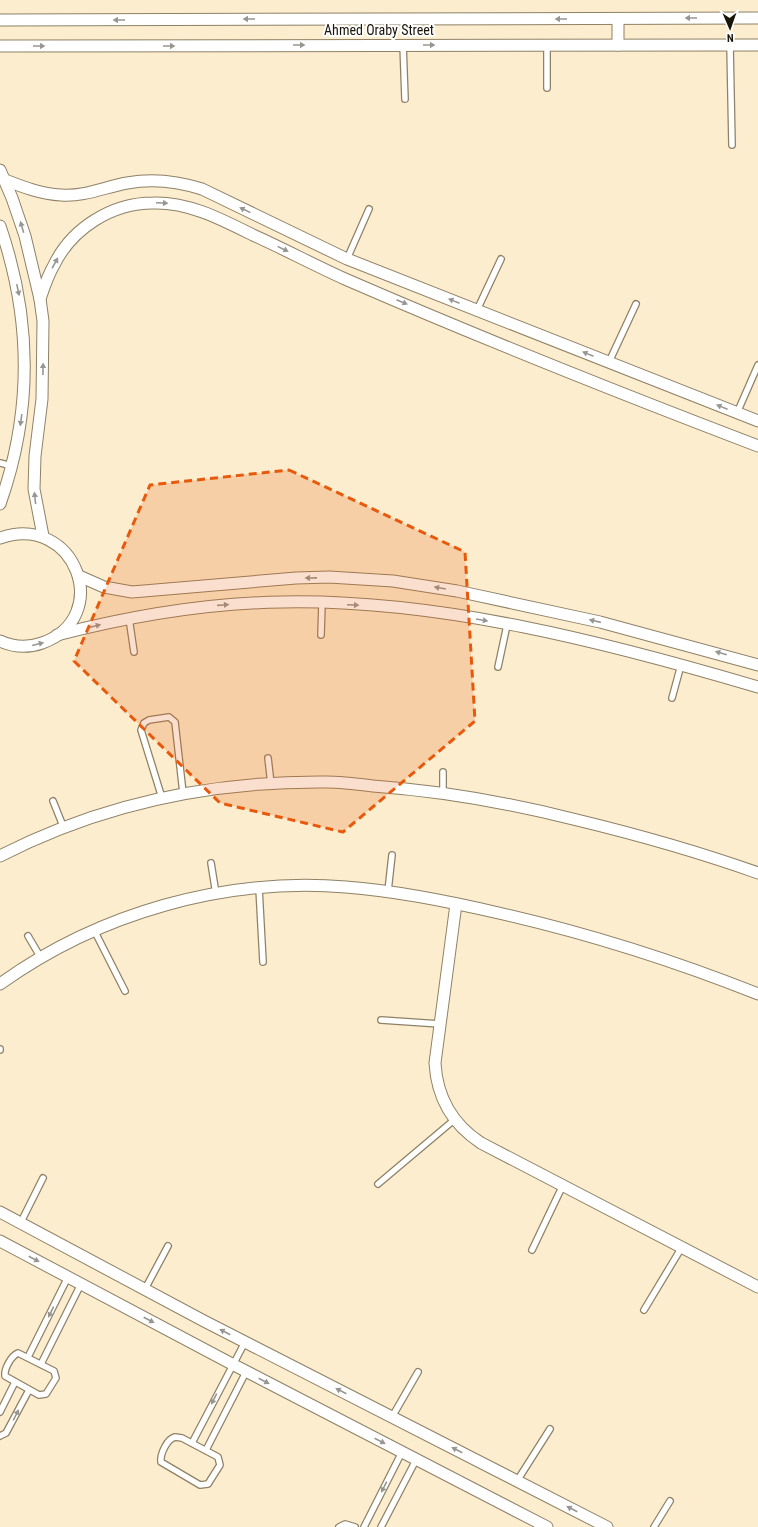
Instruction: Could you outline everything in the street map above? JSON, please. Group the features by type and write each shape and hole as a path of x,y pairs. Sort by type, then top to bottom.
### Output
{"street":[{"path":"0,20 758,18"},
{"path":"618,19 618,45"},
{"name":"Ahmed Oraby Street","path":"0,46 403,44 758,45"},
{"path":"2,175 41,192 62,195 83,194 145,180 164,180 184,183 202,189 347,259 758,422"},
{"path":"2,175 20,220 40,299 44,340 42,400 35,456 34,489 43,536"},
{"path":"40,299 54,264 68,242 98,218 114,210 139,204 171,204 208,213 344,278 646,403 758,446"},
{"path":"0,226 16,278 21,303 24,340 24,380 21,418 12,466 0,504"},
{"path":"0,538 21,533 43,536 62,548 75,566 79,576 80,598 72,619 57,635"},
{"path":"79,576 104,587 132,592 296,578 361,578 419,584 655,635 758,665"},
{"path":"0,650 15,646 37,645 57,635 129,618 219,605 285,601 422,610 507,625 588,642 681,665 758,687"},
{"path":"0,641 15,646"},
{"path":"0,856 63,826 116,809 183,793 218,788 326,782 443,793 492,800 644,836 758,873"},
{"path":"0,984 41,958 94,930 153,909 216,894 259,888 309,886 345,887 388,891 527,920 624,946 757,991"},
{"path":"456,904 435,1063 436,1076 443,1101 454,1120 462,1129 481,1143 758,1287"},
{"path":"0,1212 245,1342 607,1527"},
{"path":"0,1241 246,1372 547,1527"}],"lane":[{"path":"403,44 405,99"},
{"path":"547,45 547,88"},
{"path":"730,45 732,145"},
{"path":"347,259 368,209"},
{"path":"476,310 501,259"},
{"path":"609,362 636,304"},
{"path":"737,413 758,365"},
{"path":"0,463 12,466"},
{"path":"320,635 322,603"},
{"path":"129,618 134,652"},
{"path":"498,667 507,625"},
{"path":"672,698 681,665"},
{"path":"162,798 141,730 144,723 149,720 168,717 174,722 183,793"},
{"path":"268,758 271,784"},
{"path":"443,772 443,793"},
{"path":"53,801 63,826"},
{"path":"388,891 392,855"},
{"path":"211,862 216,894"},
{"path":"259,888 263,962"},
{"path":"94,930 124,991"},
{"path":"28,936 41,958"},
{"path":"381,1020 440,1024"},
{"path":"378,1184 454,1120"},
{"path":"21,1222 43,1178"},
{"path":"532,1250 564,1185"},
{"path":"145,1289 168,1246"},
{"path":"644,1310 683,1247"},
{"path":"28,1357 68,1277"},
{"path":"41,1364 81,1284"},
{"path":"192,1443 232,1364 245,1342"},
{"path":"18,1353 41,1364 54,1371 56,1378 44,1396 7,1378 4,1374 13,1356 18,1353"},
{"path":"206,1450 246,1372"},
{"path":"392,1417 418,1372"},
{"path":"0,1412 15,1382"},
{"path":"0,1436 6,1433 29,1390"},
{"path":"517,1481 550,1429"},
{"path":"179,1437 192,1443 218,1457 220,1462 210,1482 206,1485 200,1485 161,1462 161,1457 172,1438 179,1437"},
{"path":"364,1527 402,1452"},
{"path":"381,1527 416,1460"},
{"path":"654,1527 670,1501"},
{"path":"339,1527 345,1524 354,1527"}],"highlighted area":[{"path":"289,470 465,552 475,721 343,832 220,803 74,661 150,485"}]}
